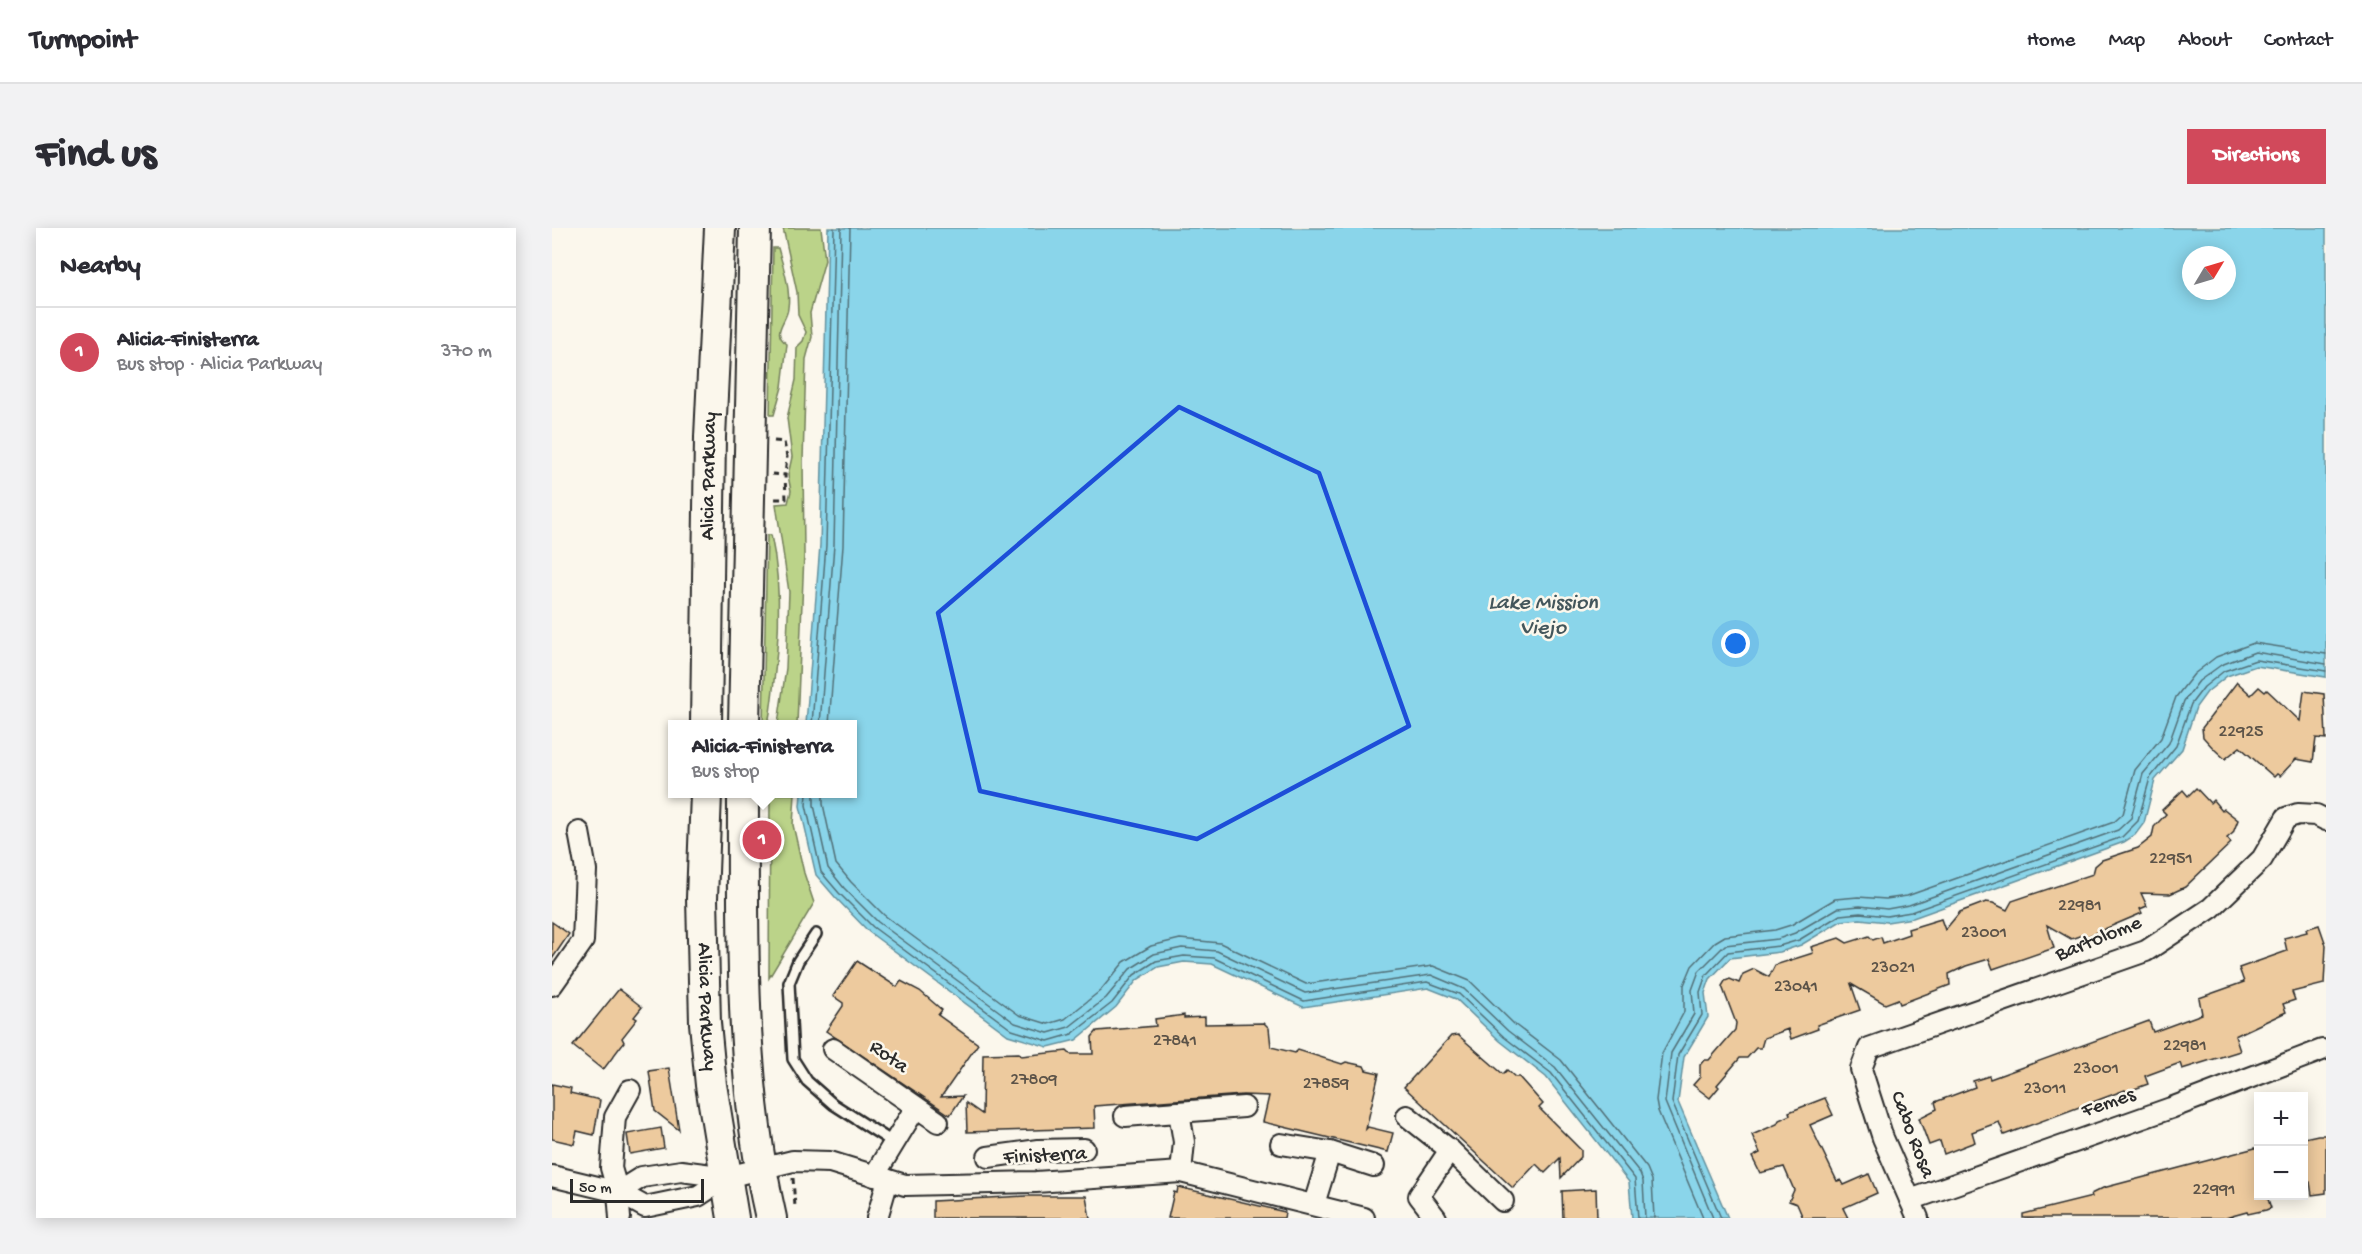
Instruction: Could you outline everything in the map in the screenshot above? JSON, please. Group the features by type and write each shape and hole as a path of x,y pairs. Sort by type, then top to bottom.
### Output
{"main road":[{"name":"Alicia Parkway","path":"706,720 710,437 720,228"},
{"name":"Alicia Parkway","path":"744,720 755,228"},
{"name":"Alicia Parkway","path":"706,798 701,962 711,1085 733,1218"},
{"name":"Alicia Parkway","path":"743,798 745,1020 760,1171 771,1218"}],"street":[{"name":"Bartolome","path":"1861,1070 1869,1048 2146,951 2219,900 2262,859 2286,818 2298,814 2316,815 2326,820"},
{"path":"552,985 583,941 586,870 579,832"},
{"name":"Rota","path":"833,1049 939,1122"},
{"name":"Femes","path":"1910,1200 2170,1108 2322,1050"},
{"name":"Cabo Rosa","path":"1861,1070 1883,1138 1918,1218"},
{"path":"620,1218 618,1192 611,1168 615,1117 630,1090"},
{"path":"877,1218 881,1178 894,1143 916,1107"},
{"path":"1125,1116 1244,1107"},
{"path":"1179,1112 1184,1142 1181,1172"},
{"path":"1407,1116 1450,1150 1503,1201"},
{"path":"1281,1144 1330,1152 1374,1166"},
{"path":"988,1157 1038,1150 1084,1149"},
{"path":"1036,1182 1038,1150"},
{"path":"1436,1218 1419,1196 1450,1150"},
{"path":"1314,1204 1330,1152"},
{"name":"Finisterra","path":"727,1177 760,1171 792,1161 830,1162 905,1185 1036,1182 1181,1172 1364,1218"},
{"path":"618,1192 642,1177 681,1171 727,1177"},
{"path":"552,1176 618,1192 645,1207 698,1196 727,1177"}],"lane":[{"path":"816,934 798,961 789,983 793,1059 807,1081 833,1104 894,1143"}],"path":[{"path":"771,499 786,499 787,457 784,442 773,441"},
{"path":"772,474 785,475"},
{"path":"792,1161 795,1218"}],"highlighted area":[{"path":"1179,407 1319,473 1409,726 1197,839 980,791 938,613"}],"green space":[{"path":"783,228 821,228 825,260 810,313 812,337 806,359 803,460 804,554 797,720 779,720 786,668 789,592 776,504 788,503 791,491 788,475 792,457 787,418 796,380 797,347 803,341 806,332 798,315 797,292"},
{"path":"773,248 778,248 789,301 780,331 782,340 787,344 782,387 774,415 770,415"},
{"path":"767,535 771,535 779,602 770,713 769,720 763,720"},
{"path":"770,798 795,798 793,825 804,873 814,903 769,978"}],"water":[{"name":"Lake Mission Viejo","path":"828,228 2326,228 2326,677 2256,666 2227,676 2207,692 2196,707 2182,749 2155,780 2144,823 2135,835 2124,842 1913,918 1887,922 1860,919 1841,921 1801,945 1780,952 1730,958 1710,979 1705,993 1708,1017 1684,1057 1678,1102 1728,1218 1632,1218 1629,1182 1546,1077 1500,1041 1456,999 1428,988 1303,1007 1212,964 1184,962 1158,967 1137,980 1116,1007 1076,1040 1048,1047 1008,1035 869,932 816,875 800,806 801,798 857,798 857,720 806,720 820,545"}],"building":[{"path":"2237,682 2251,695 2259,687 2265,692 2267,690 2300,721 2304,691 2324,694 2326,739 2316,738 2313,762 2296,759 2280,776 2277,774 2274,777 2240,747 2225,759 2214,749 2203,737 2202,728"},
{"path":"2196,788 2210,803 2213,800 2222,811 2224,809 2238,820 2233,833 2227,838 2231,843 2185,887 2170,894 2141,893 2147,906 2140,909 2142,913 2086,937 2085,934 2071,939 2047,925 2054,948 1993,969 1989,959 1966,966 1949,974 1950,985 1900,1004 1898,999 1885,1004 1851,984 1860,1010 1817,1025 1818,1029 1791,1039 1788,1029 1764,1038 1761,1048 1756,1048 1747,1058 1740,1058 1717,1085 1719,1087 1710,1098 1693,1085 1700,1077 1700,1065 1704,1060 1709,1060 1735,1030 1736,1023 1722,986 1725,981 1730,979 1739,983 1743,974 1754,969 1769,977 1775,965 1813,953 1811,947 1839,938 1847,943 1869,936 1873,940 1881,937 1883,943 1909,934 1908,929 1941,919 1945,930 1960,912 1986,902 2007,910 2012,901 2093,874 2095,866 2102,860 2138,848 2152,837 2154,827 2166,814 2162,810 2183,790 2188,796"},
{"path":"552,922 569,934 552,959"},
{"path":"2319,925 2326,945 2324,984 2292,992 2295,1000 2283,1004 2286,1012 2235,1036 2240,1051 2182,1069 2180,1063 2145,1076 2148,1084 2126,1092 2125,1090 2004,1135 1999,1122 1972,1132 1975,1142 1944,1154 1940,1141 1929,1145 1919,1118 1937,1109 1935,1102 1975,1087 1973,1081 1989,1076 1990,1079 2149,1021 2153,1032 2202,1014 2199,998 2244,982 2239,968 2287,951 2284,938 2307,932 2306,929"},
{"path":"857,961 897,987 901,981 920,991 942,1010 938,1015 978,1044 941,1097 963,1096 950,1115 826,1031 843,1006 843,1003 833,996"},
{"path":"619,989 642,1007 634,1017 637,1019 622,1038 624,1042 603,1070 573,1046"},
{"path":"1184,1015 1184,1018 1205,1017 1205,1024 1264,1023 1269,1028 1271,1047 1295,1053 1298,1050 1342,1064 1346,1062 1364,1066 1366,1070 1379,1073 1366,1129 1368,1127 1393,1133 1388,1152 1263,1122 1269,1096 1243,1095 1094,1106 1095,1128 967,1132 966,1103 982,1114 983,1054 1019,1053 1021,1056 1067,1051 1070,1054 1093,1054 1092,1037 1097,1031 1156,1026 1155,1019"},
{"path":"1458,1035 1503,1074 1507,1070 1515,1077 1519,1077 1543,1104 1539,1108 1581,1150 1581,1157 1561,1178 1560,1158 1545,1173 1536,1164 1513,1188 1404,1087 1451,1036"},
{"path":"669,1068 679,1130 655,1111 649,1071"},
{"path":"552,1084 571,1088 570,1093 600,1100 594,1135 577,1131 574,1144 552,1139"},
{"path":"1825,1098 1833,1115 1810,1125 1837,1181 1841,1180 1844,1185 1869,1174 1877,1193 1843,1208 1848,1218 1803,1218 1797,1204 1789,1201 1794,1190 1784,1167 1760,1173 1752,1157 1760,1153 1752,1135 1777,1124 1779,1120 1790,1115 1789,1112"},
{"path":"661,1128 664,1148 630,1154 627,1134"},
{"path":"2326,1135 2326,1193 2312,1195 2310,1182 2308,1182 2308,1137"},
{"path":"2254,1148 2254,1200 2268,1200 2271,1208 2225,1218 2023,1218 2023,1214 2092,1197 2091,1194 2103,1188"},
{"path":"1178,1187 1285,1212 1284,1218 1168,1218 1174,1192 1177,1193"},
{"path":"1596,1189 1597,1218 1563,1218 1562,1191"},
{"path":"1026,1196 1086,1196 1090,1218 933,1218 933,1201"}],"place":[{"name":"Alicia-Finisterra","path":"762,840"}]}
